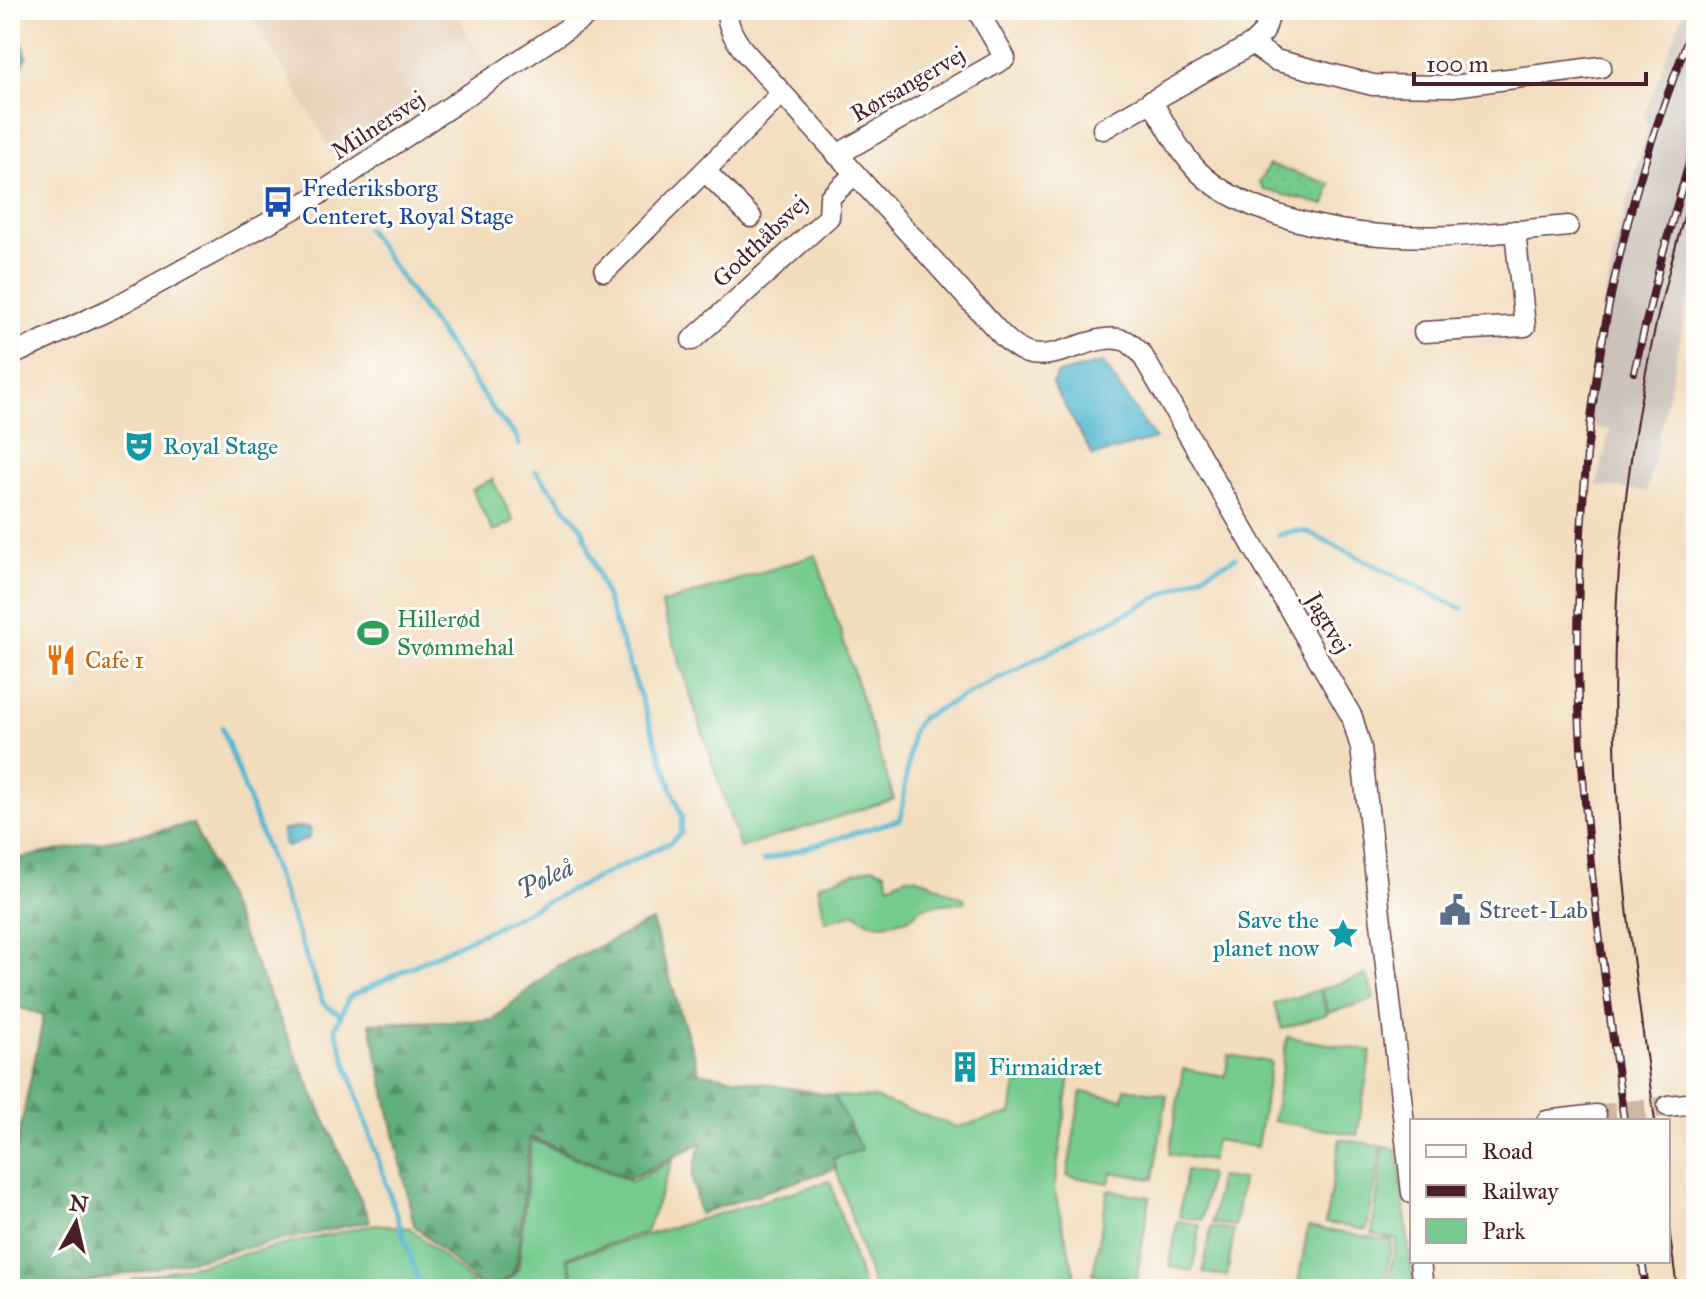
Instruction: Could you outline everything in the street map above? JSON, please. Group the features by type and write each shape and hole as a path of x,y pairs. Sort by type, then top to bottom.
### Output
{"street":[{"name":"Milnersvej","path":"10,356 113,308 312,199 595,10"},
{"path":"727,10 733,37 855,174"},
{"name":"Rørsangervej","path":"837,155 1005,58 977,10"},
{"path":"1103,129 1252,44 1264,32 1271,10"},
{"path":"1252,44 1275,60 1373,85 1453,86 1601,67"},
{"path":"605,271 781,94"},
{"path":"1151,101 1198,171 1220,188 1256,208 1299,222 1349,233 1443,238 1568,226"},
{"path":"705,171 751,217"},
{"name":"Jagtvej","path":"855,174 1018,349 1031,354 1049,354 1112,338 1127,341 1141,353 1352,717 1361,748 1409,1138"},
{"name":"Godthåbsvej","path":"692,340 829,217 830,197 855,174"},
{"path":"1424,332 1525,326 1515,231"},
{"path":"1668,1106 1696,1103"},
{"path":"1563,1119 1596,1115"},
{"path":"1420,1263 1423,1289"}],"shaded area":[{"path":"248,10 455,10 488,68 342,167"},
{"path":"1685,10 1696,10 1696,277 1647,492 1597,485 1610,430 1585,426 1593,359 1616,243 1648,128 1644,115"}],"green space":[{"path":"1269,165 1331,184 1325,205 1264,190 1259,182"},
{"path":"492,479 514,521 493,532 472,490"},
{"path":"816,555 894,799 740,848 661,604"},
{"path":"193,824 370,1221 57,1289 10,1289 10,1178 44,1015 10,1005 10,860"},
{"path":"873,867 885,872 889,885 915,877 964,898 965,902 927,906 907,919 886,924 868,921 856,913 825,921 818,885"},
{"path":"652,921 699,1072 834,1096 862,1150 833,1158 836,1168 699,1214 692,1176 701,1143 630,1179 530,1137 516,1272 493,1289 483,1289 414,1225 370,1023 492,1020 557,966"},
{"path":"1367,975 1374,999 1329,1013 1321,989"},
{"path":"1319,990 1327,1014 1282,1029 1274,1004"},
{"path":"1287,1037 1371,1051 1357,1135 1273,1121"},
{"path":"1229,1055 1271,1062 1257,1147 1215,1140 1211,1161 1169,1154 1183,1069 1225,1076"},
{"path":"1070,1076 1054,1189 1078,1289 874,1289 833,1158 861,1150 834,1096 874,1098 957,1127 1011,1114 1016,1084"},
{"path":"1125,1088 1167,1095 1153,1179 1111,1172 1109,1183 1067,1176 1081,1092 1123,1099"},
{"path":"1340,1139 1382,1146 1367,1230 1325,1223"},
{"path":"532,1140 632,1182 673,1160 646,1232 566,1257 576,1289 497,1289 518,1272"},
{"path":"1384,1147 1397,1149 1414,1289 1387,1289 1397,1240 1372,1234"},
{"path":"1186,1170 1209,1174 1202,1220 1179,1217"},
{"path":"1219,1177 1242,1180 1235,1226 1212,1223"},
{"path":"830,1181 864,1289 578,1289 568,1258"},
{"path":"1108,1190 1150,1197 1136,1281 1093,1274"},
{"path":"1177,1221 1200,1225 1193,1271 1170,1267"},
{"path":"376,1224 410,1228 479,1289 131,1289 133,1279"},
{"path":"1211,1227 1234,1230 1227,1276 1203,1273"},
{"path":"1308,1227 1392,1241 1384,1289 1297,1289"}],"water":[{"path":"10,33 22,42 27,57 20,70 10,77"},
{"path":"1103,363 1155,439 1093,456 1052,383 1057,374"},
{"path":"299,827 311,831 308,839 288,847 284,845 282,831"}],"waterway":[{"name":"Pøleå","path":"367,229 497,415 517,437 519,445"},
{"name":"Pøleå","path":"421,1289 335,1028 349,997 671,842 681,833 682,817 582,528 536,471"},
{"path":"1279,535 1293,531 1308,532 1462,609"},
{"path":"763,861 901,819 912,732 921,718 1235,558"},
{"path":"222,727 323,1003 341,1016"}],"tunnel":[{"path":"1596,1115 1668,1106"}],"tram line":[{"path":"1695,142 1696,138"},
{"path":"1655,1119 1620,837 1614,670 1617,598 1623,527 1643,386 1658,315 1696,177"},
{"path":"1670,1235 1677,1289"}],"railway":[{"path":"1624,1119 1597,914 1582,758 1578,643 1582,517 1595,392 1617,268 1646,159 1696,18"},
{"path":"1634,372 1662,256 1696,139"},
{"path":"1642,1263 1646,1289"}],"place":[{"name":"Frederiksborg Centeret, Royal Stage","path":"278,202"},
{"name":"Royal Stage","path":"139,446"},
{"name":"Hillerød Svømmehal","path":"373,633"},
{"name":"Cafe 1","path":"61,660"},
{"name":"Street-Lab","path":"1455,910"},
{"name":"Save the planet now","path":"1343,934"},
{"name":"Firmaidræt","path":"965,1067"}]}
